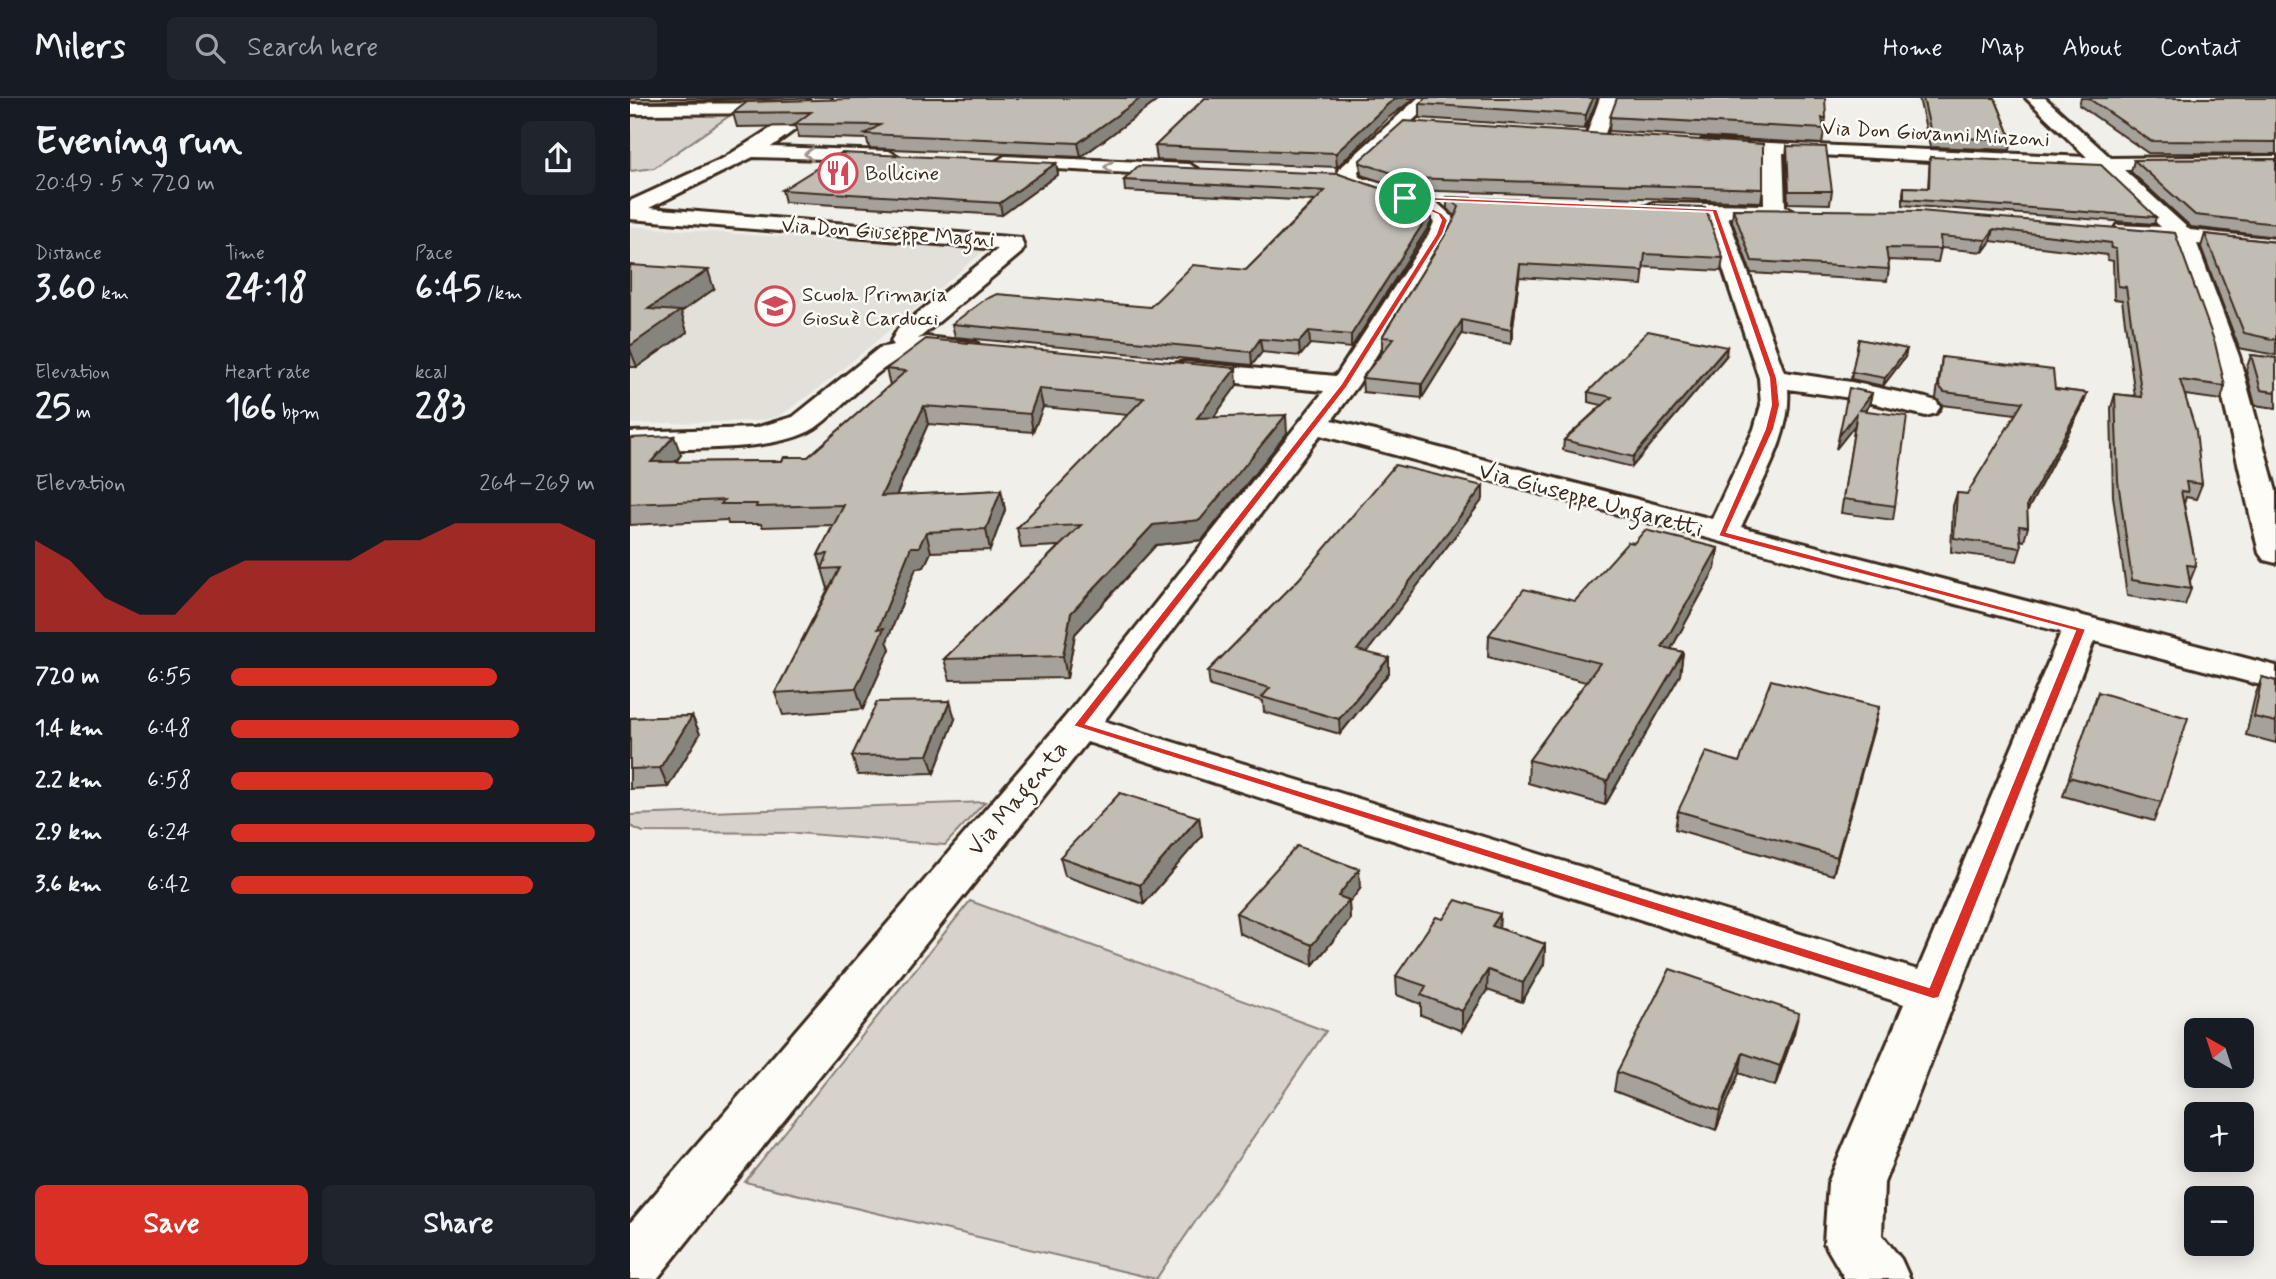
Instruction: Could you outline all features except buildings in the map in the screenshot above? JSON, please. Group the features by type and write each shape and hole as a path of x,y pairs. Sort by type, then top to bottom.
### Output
{"street":[{"name":"Via Magenta","path":"639,1245 1079,726 1344,385 1444,225 1440,214 1405,198 1342,177 1396,124 1428,98"},
{"path":"1609,98 1587,138 1622,140"},
{"path":"2035,98 2182,235 2239,358 2269,498 2276,553"},
{"path":"630,211 755,152 818,103"},
{"path":"630,109 818,103 842,107"},
{"path":"1396,124 1431,127"},
{"name":"Via Don Giovanni Minzoni","path":"1690,143 2104,164 2276,162"},
{"path":"1773,147 1775,212"},
{"path":"755,152 907,158"},
{"path":"990,162 1211,171"},
{"path":"1405,198 1458,200"},
{"path":"1632,208 1812,211"},
{"name":"Via Don Giuseppe Magni","path":"630,211 1013,243 1013,248 907,334 904,341 910,347"},
{"path":"1715,211 1773,378 1776,405 1769,429 1722,534"},
{"path":"2101,227 2276,246"},
{"path":"630,441 757,437 803,423 883,358 910,347 926,345 995,351"},
{"path":"1159,367 1344,385"},
{"path":"1773,378 1851,390 1926,407"},
{"name":"Via Giuseppe Ungaretti","path":"1312,424 2081,629 2276,678"},
{"path":"1880,1279 1853,1243 1856,1183 2081,629"},
{"path":"1079,726 1933,994"}],"shaded area":[{"path":"630,114 732,114 654,168 630,171"},
{"name":"Scuola Primaria Giosuè Carducci","path":"630,226 840,241 862,237 974,246 984,251 826,383 780,416 757,421 630,424"},
{"path":"985,802 945,845 797,833 643,832 630,826 630,815"},
{"path":"970,901 1326,1031 1156,1279 745,1182"}],"place":[{"name":"Bollicine","path":"838,173"},
{"name":"Scuola Primaria Giosuè Carducci","path":"775,306"}],"route":[{"path":"1405,198 1715,211 1773,378 1776,405 1769,429 1722,534 2081,629 1933,994 1079,726 1344,385 1440,234 1444,220 1440,214 1426,205 1405,198"}]}
